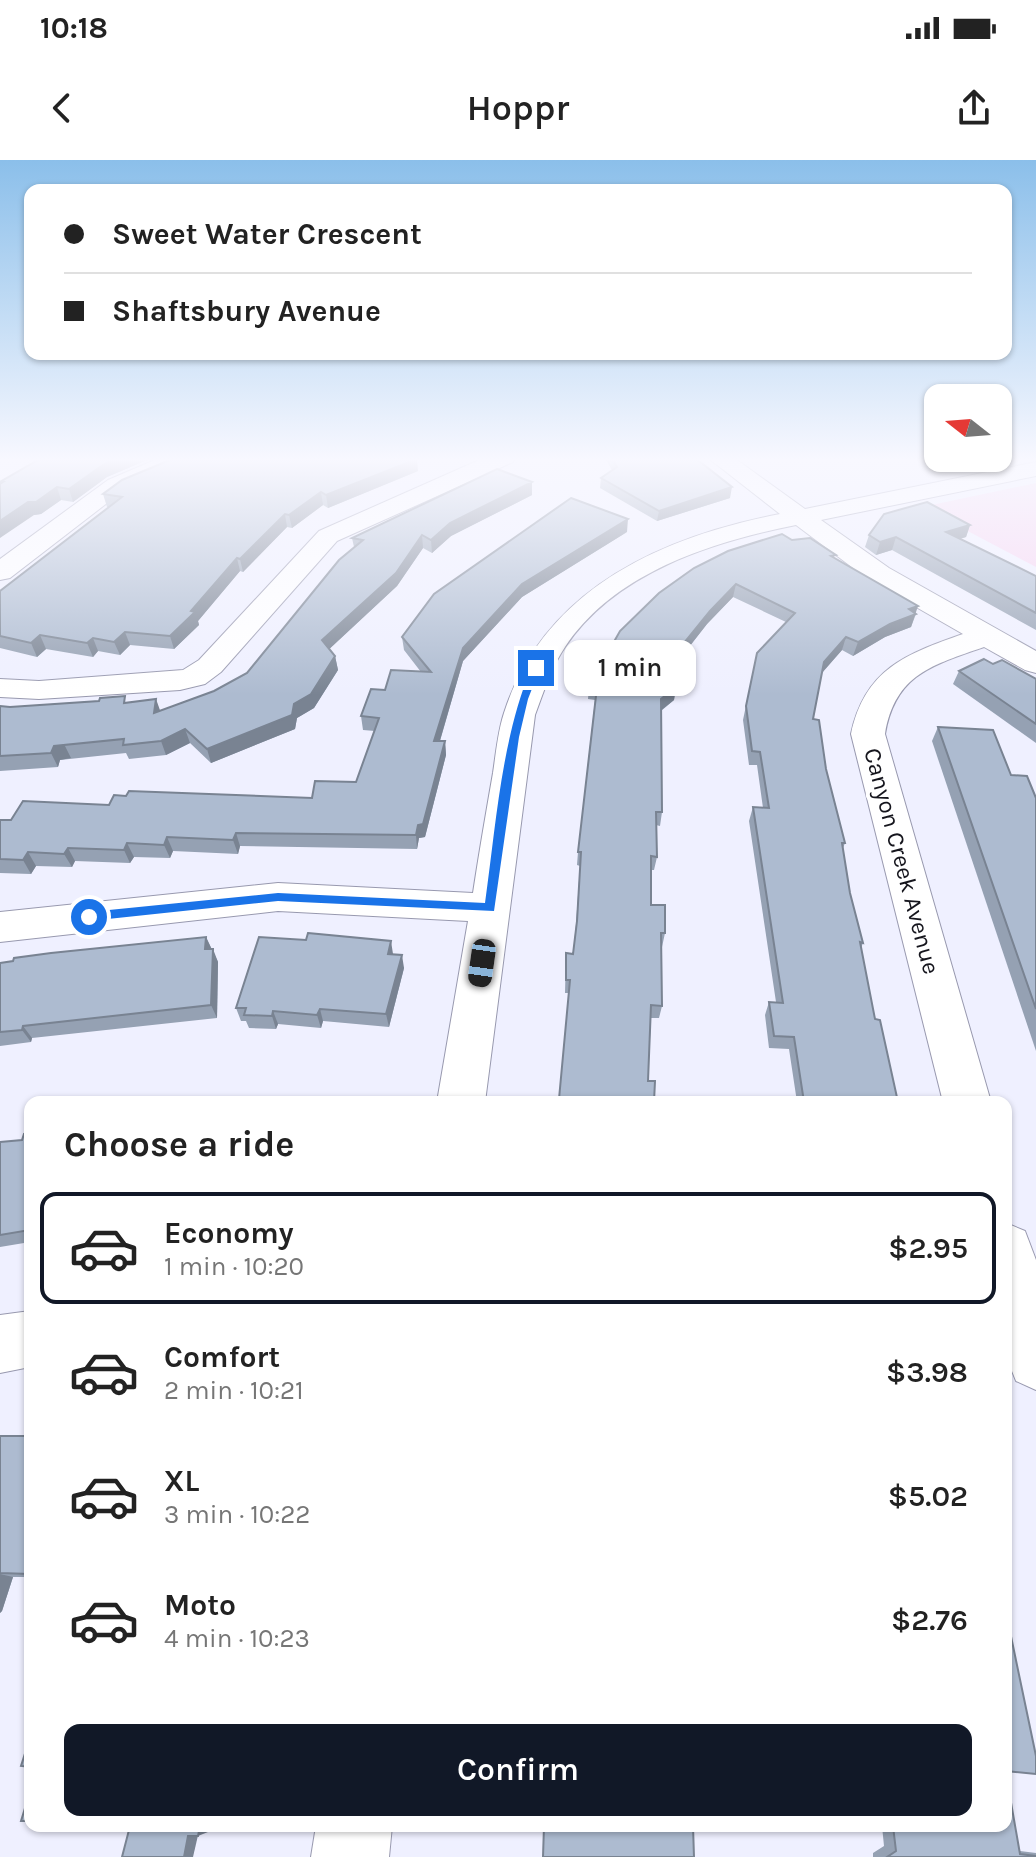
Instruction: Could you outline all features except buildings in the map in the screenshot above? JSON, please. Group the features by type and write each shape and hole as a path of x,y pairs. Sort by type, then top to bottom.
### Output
{"street":[{"path":"0,572 48,536"},
{"path":"0,688 39,690 180,681 194,677 210,666 282,583 328,536"},
{"path":"462,1096 519,715 529,682 558,633 608,588 659,558 719,536"},
{"path":"828,536 879,574 1036,664"},
{"name":"Canyon Creek Avenue","path":"965,1096 868,734 869,716 875,699 893,678 923,659 986,636"},
{"path":"0,927 278,897 490,908"},
{"path":"1012,1271 1036,1361"},
{"path":"0,1344 24,1340"},
{"path":"350,1857 353,1832"}],"shaded area":[{"path":"977,536 1036,536 1036,567"}],"route":[{"path":"89,917 278,897 490,908 514,737 523,699 536,668"}]}
